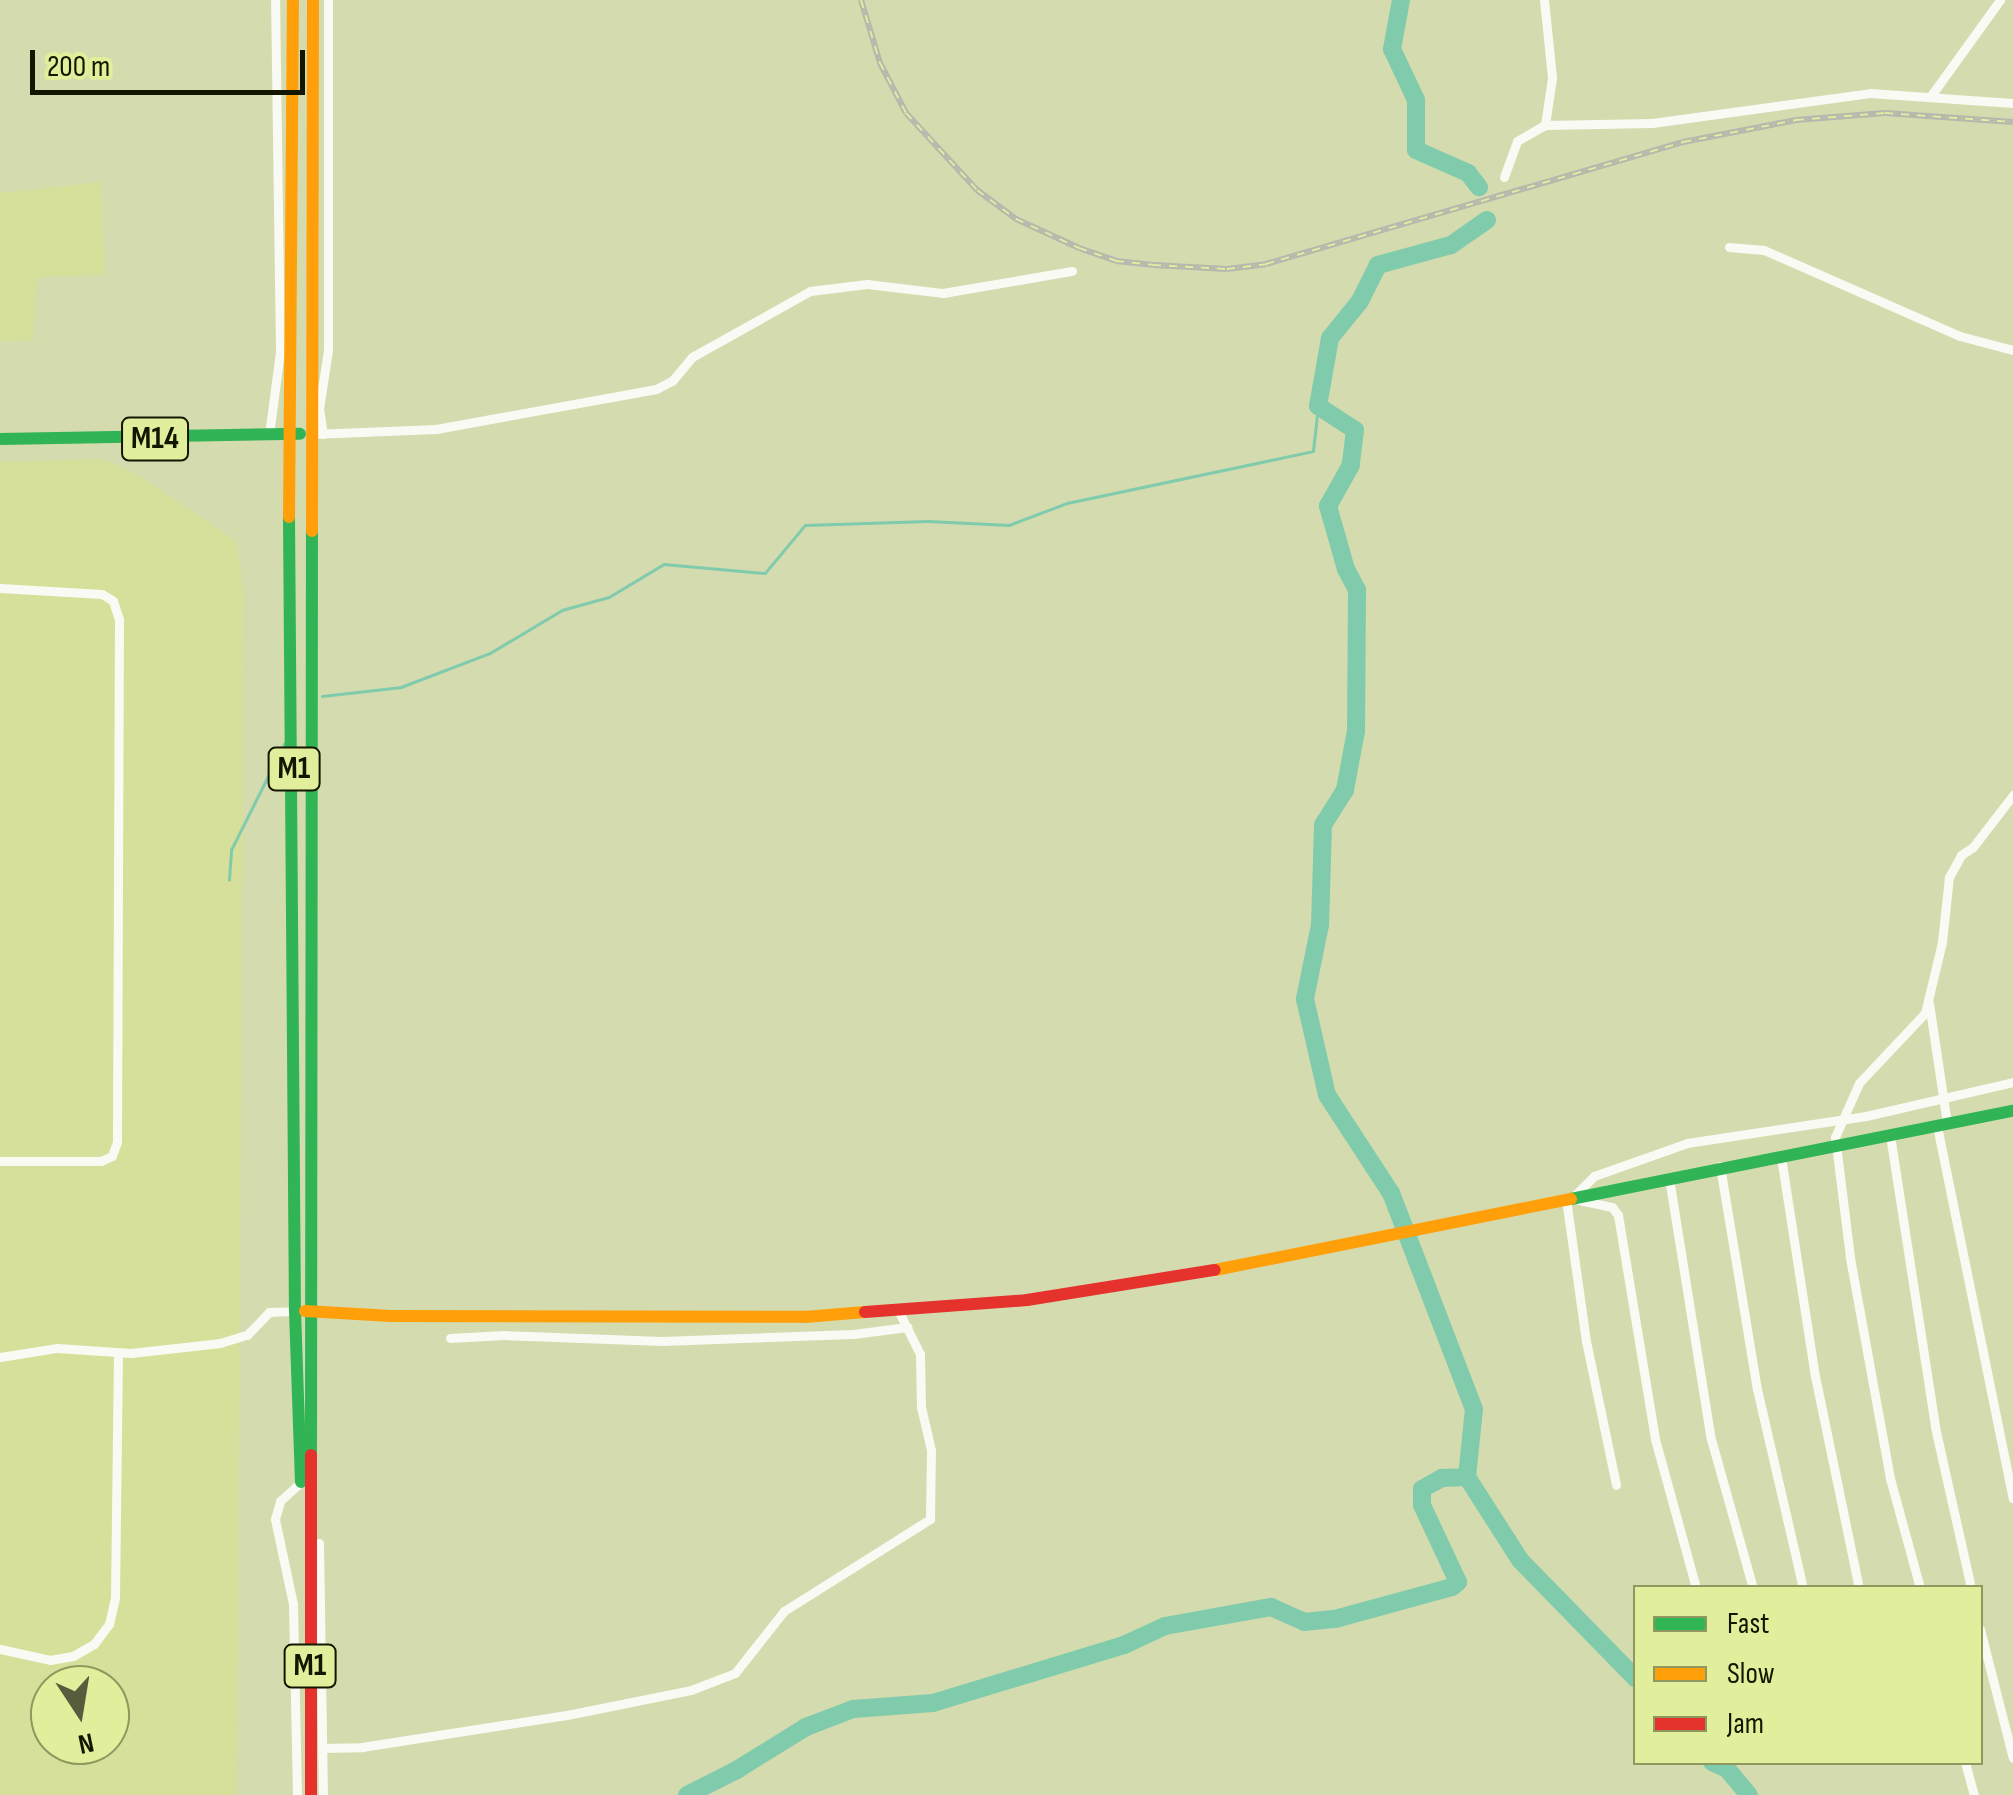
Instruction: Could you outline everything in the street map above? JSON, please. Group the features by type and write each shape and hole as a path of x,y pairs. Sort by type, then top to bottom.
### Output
{"main road":[{"name":"M1","path":"293,0 289,434 295,1310 302,1482 309,1537 311,1795"},
{"name":"M1","path":"309,1537 313,1520 316,434 313,0"},
{"name":"M14","path":"0,438 316,434"},
{"path":"295,1310 712,1318 899,1312 1166,1280 1720,1166 2013,1112"}],"street":[{"path":"270,435 280,352 275,0"},
{"path":"328,0 328,350 316,434 436,429 656,389 672,381 692,357 810,291 867,284 943,293 1072,271"},
{"path":"1544,0 1552,78 1544,125"},
{"path":"1930,97 2000,0"},
{"path":"1504,177 1517,141 1544,125 1652,123 1851,94 2013,103"},
{"path":"1729,247 1764,250 1960,336 2013,350"},
{"path":"0,588 102,594 114,601 118,619 116,1142 112,1156 101,1161 0,1161"},
{"path":"1919,1585 1890,1478 1835,1146 1859,1083 1918,1024 1929,1000 1953,867 2013,795"},
{"path":"1929,1000 1944,1098 1942,1125 2013,1498"},
{"path":"1569,1198 1594,1176 1687,1143 1844,1118 2013,1082"},
{"path":"1890,1135 1935,1427 1970,1585"},
{"path":"1780,1156 1815,1376 1858,1585"},
{"path":"1720,1166 1757,1389 1802,1585"},
{"path":"1668,1178 1711,1439 1752,1585"},
{"path":"1569,1198 1586,1342 1608,1463 1616,1484"},
{"path":"1569,1198 1612,1208 1618,1215 1656,1444 1695,1585"},
{"path":"0,1357 57,1348 118,1353 236,1340 268,1312 295,1310"},
{"path":"323,1748 362,1748 567,1715 691,1690 735,1673 784,1612 930,1519 930,1450 921,1407 922,1364 899,1312"},
{"path":"450,1338 522,1335 662,1341 853,1334 908,1327"},
{"path":"0,1649 50,1660 73,1656 94,1644 109,1624 115,1598 114,1398 118,1353"},
{"path":"297,1795 293,1604 275,1518 280,1501 302,1482"},
{"path":"313,1520 322,1573 323,1795"},
{"path":"1983,1642 2013,1758"},
{"path":"1966,1765 1974,1795"}],"shaded area":[{"path":"101,182 105,275 37,277 33,340 0,342 0,193"},
{"path":"102,459 135,473 237,542 244,595 237,1795 0,1795 0,462"}],"waterway":[{"path":"1401,0 1392,49 1416,100 1416,150 1468,173 1479,187"},
{"path":"1487,220 1451,245 1378,265 1360,301 1330,338 1318,406 1355,430 1351,465 1328,506 1346,569 1357,590 1356,731 1345,790 1323,825 1320,925 1305,999 1327,1095 1391,1193 1474,1409 1467,1477 1520,1560 1633,1676"},
{"path":"322,696 401,687 490,653 562,610 609,597 664,564 765,573 805,525 928,521 1009,525 1067,503 1313,451 1318,406"},
{"path":"229,880 231,850 284,744"},
{"path":"687,1795 806,1727 853,1709 933,1703 1124,1645 1165,1626 1271,1607 1304,1622 1335,1619 1452,1587 1458,1582 1422,1505 1422,1489 1442,1478 1467,1477"},
{"path":"1718,1765 1727,1769 1749,1795"}],"railway":[{"path":"861,0 880,63 906,113 977,190 1016,219 1079,248 1116,261 1153,265 1227,269 1266,264 1683,142 1796,120 1885,113 2013,122"}],"traffic: fast":[{"path":"0,439 300,434"},
{"path":"289,517 295,1311 301,1482"},
{"path":"311,1455 312,531"},
{"path":"1571,1199 2013,1111"}],"traffic: slow":[{"path":"289,517 293,0"},
{"path":"312,531 313,0"},
{"path":"1215,1270 1571,1199"},
{"path":"305,1311 391,1316 805,1317 865,1312"}],"traffic: jam":[{"path":"865,1312 1027,1300 1215,1270"},
{"path":"311,1455 311,1795"}]}
